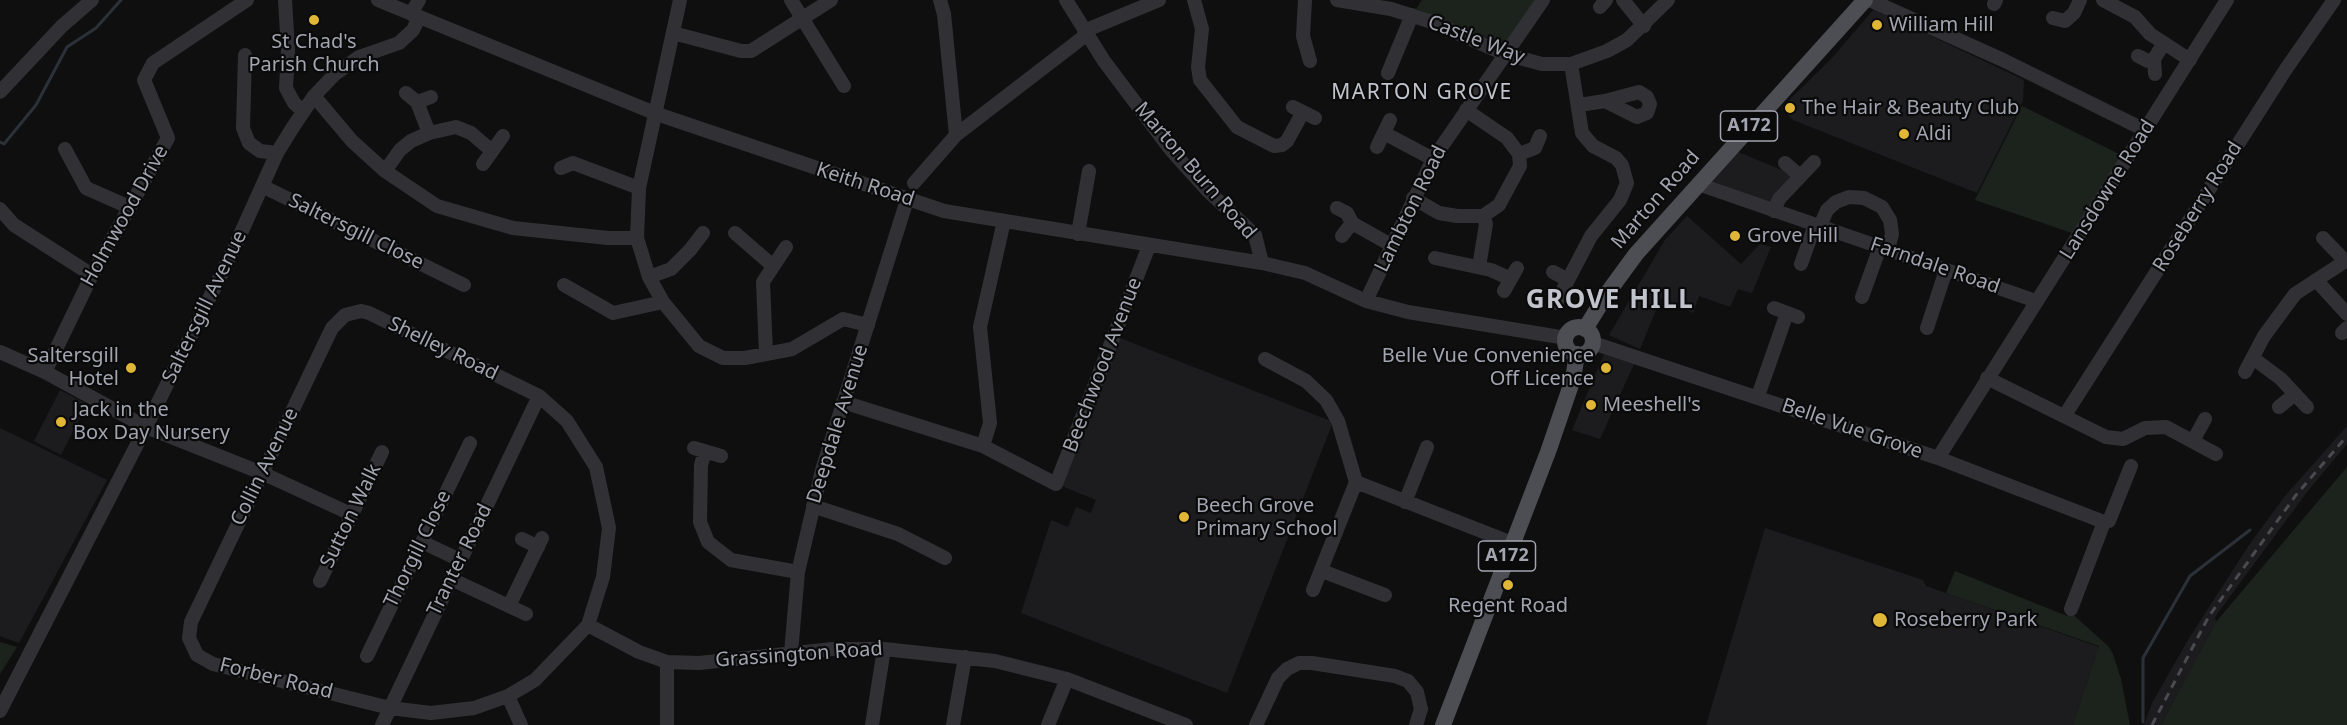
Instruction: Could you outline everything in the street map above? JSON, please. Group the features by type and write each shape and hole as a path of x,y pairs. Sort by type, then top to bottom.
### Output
{"main road":[{"name":"Marton Road","path":"1589,336 1606,295 1636,254 1865,0"},
{"path":"1573,328 1589,336 1585,353 1577,354 1567,347 1566,338 1573,328"},
{"name":"A172","path":"1443,725 1554,435 1573,379 1577,354"}],"street":[{"path":"0,92 62,26 92,0"},
{"name":"Holmwood Drive","path":"45,372 92,275 168,138 144,80 153,63 247,0"},
{"path":"285,0 288,50 286,88 294,104 303,111"},
{"name":"Keith Road","path":"378,0 657,114 907,200 944,211 1262,263"},
{"name":"Saltersgill Avenue","path":"0,711 146,427 236,244 277,153 314,96 335,74 359,57 399,43 413,30 419,0"},
{"path":"680,0 657,114 639,188 637,238 649,277 663,302 699,346 723,358 745,358 792,349 843,319 868,325"},
{"path":"790,0 844,86"},
{"path":"673,33 741,51 751,51 831,0"},
{"path":"939,0 944,14 956,135"},
{"name":"Marton Burn Road","path":"1066,0 1085,33 1171,150 1209,192 1255,235 1262,263 1305,273 1366,302 1505,330 1566,338"},
{"path":"914,183 956,135 1085,33 1135,4 1159,0"},
{"path":"1194,0 1202,29 1198,67 1200,80 1237,128 1277,146 1287,141 1304,112"},
{"path":"1305,0 1303,36 1310,61"},
{"name":"Castle Way","path":"1337,0 1360,2 1412,15 1505,54 1542,64 1571,64 1607,51 1627,40 1644,26 1668,0"},
{"name":"Lambton Road","path":"1366,302 1433,159 1543,0"},
{"path":"1623,0 1644,26"},
{"path":"1870,0 2003,60 2145,130"},
{"path":"2053,18 2065,21 2074,13 2080,0"},
{"path":"2103,0 2119,3 2135,16 2150,34 2190,60"},
{"name":"Lansdowne Road","path":"1938,458 2227,0"},
{"name":"Roseberry Road","path":"2065,416 2286,69 2334,0"},
{"path":"1388,73 1412,15"},
{"path":"2155,75 2154,59 2164,43"},
{"path":"245,54 243,128 249,143 260,151 277,153"},
{"path":"2138,56 2148,61 2154,59"},
{"path":"1556,303 1591,236 1620,200 1627,183 1622,165 1586,140 1582,133 1571,64"},
{"path":"314,96 352,141 385,171 437,206 467,208 513,228 608,238 637,238"},
{"path":"429,133 412,97 431,97"},
{"path":"1579,105 1605,102"},
{"path":"1413,198 1439,213 1457,216 1483,216 1499,205 1520,166 1519,154 1507,138 1466,110"},
{"path":"1377,147 1387,126 1433,159"},
{"path":"385,171 400,150 429,133 463,128 492,151"},
{"path":"483,164 503,136"},
{"path":"1519,154 1535,148 1540,136"},
{"path":"65,149 86,189 129,207"},
{"path":"569,160 639,188"},
{"path":"1774,210 1779,199 1814,162"},
{"path":"1785,163 1800,176"},
{"path":"1078,234 1089,171"},
{"name":"Farndale Road","path":"1698,184 2036,301"},
{"name":"Saltersgill Close","path":"262,186 453,273 464,285"},
{"path":"1801,264 1817,225 1827,210 1836,202 1849,197 1864,198 1882,207 1890,220 1892,234 1862,297"},
{"name":"Deepdale Avenue","path":"791,653 798,572 813,506 843,402 907,200"},
{"path":"1337,208 1347,213 1352,223 1391,245"},
{"path":"0,209 14,225 92,275"},
{"path":"1479,267 1486,224 1483,216"},
{"path":"843,402 983,446 990,423 980,327 1004,221"},
{"path":"1342,236 1352,223"},
{"path":"649,277 670,269 690,250 703,233"},
{"path":"735,233 773,266"},
{"path":"2245,372 2264,336 2295,294 2346,261 2323,238"},
{"name":"Beechwood Avenue","path":"983,446 1056,484 1149,246"},
{"path":"766,354 763,282 786,247"},
{"path":"1435,258 1450,268 1479,267 1510,279"},
{"path":"1927,328 1946,270"},
{"path":"1553,272 1568,280"},
{"path":"2316,280 2347,314"},
{"path":"564,285 613,313 663,302"},
{"name":"Shelley Road","path":"345,315 361,311 369,313 539,396 567,421 596,467 609,528 607,553 598,598 588,625"},
{"path":"1758,396 1786,312"},
{"name":"Collin Avenue","path":"191,622 332,328 345,315"},
{"name":"Belle Vue Grove","path":"1589,336 1938,458 2107,521"},
{"path":"0,352 45,372 146,427 262,473 351,514"},
{"path":"2253,358 2274,373 2307,407"},
{"path":"1265,359 1306,381 1326,400 1338,421 1356,482 1313,590"},
{"path":"1987,378 2115,439 2158,426 2216,454"},
{"path":"2279,408 2295,394"},
{"name":"Tranter Road","path":"382,725 539,396"},
{"path":"2193,441 2205,419"},
{"name":"Thorgill Close","path":"367,656 470,443"},
{"path":"1405,502 1427,447"},
{"path":"721,456 700,450 700,522 708,542 731,560 798,572"},
{"name":"Sutton Walk","path":"320,580 382,452"},
{"path":"2071,609 2131,466"},
{"path":"1356,482 1512,543"},
{"path":"813,506 898,534 945,558"},
{"path":"509,606 540,542 522,539"},
{"path":"422,542 460,560"},
{"path":"1322,571 1385,595"},
{"path":"451,579 526,614"},
{"name":"Forber Road","path":"191,622 189,638 192,647 204,660 213,664 390,708 431,713 474,708 508,696 536,680 588,625"},
{"name":"Grassington Road","path":"588,625 639,652 667,662 699,663 791,653 884,649 995,661 1067,679 1186,725"},
{"path":"872,725 884,649"},
{"path":"954,725 965,657"},
{"path":"667,662 667,725"},
{"path":"1256,725 1282,674 1299,663 1395,676 1408,681 1417,692 1421,709 1416,725"},
{"path":"1048,725 1067,679"},
{"path":"508,696 520,725"},
{"path":"1147,725 1153,711"}],"shaded area":[{"path":"1422,0 1537,0 1505,45 1416,9"},
{"path":"1874,9 2024,80 2023,101 1977,193 1793,120 1781,108 1832,58"},
{"path":"2022,106 2121,155 2072,233 1975,200"},
{"path":"1738,152 1794,175 1770,204 1709,182"},
{"path":"1687,216 1741,264 1760,244 1771,247 1752,293 1738,289 1730,307 1699,296 1693,313 1661,298 1640,349 1609,335 1665,240"},
{"name":"Beech Grove Primary School","path":"1120,338 1333,422 1227,693 1021,613 1051,520 1068,527 1076,507 1091,513 1096,500 1062,486"},
{"path":"1604,354 1634,364 1600,439 1572,430"},
{"name":"Jack in the Box Day Nursery","path":"60,390 87,404 61,455 34,441"},
{"path":"2347,426 2347,444 2307,492 2215,617 2216,622 2161,725 2144,725 2152,703 2188,640 2249,545 2285,496"},
{"path":"0,428 107,480 19,643 0,636"},
{"path":"2347,467 2347,725 2161,725 2216,622"},
{"name":"Roseberry Park","path":"1765,528 1923,580 1926,586 2099,647 2073,725 1706,725"},
{"path":"1955,571 2067,616 2069,611 2108,646 2113,654 2121,679 2130,725 2073,725 2099,646 1946,593"},
{"path":"0,642 17,647 0,674"}],"waterway":[{"path":"0,142 4,144 36,105 67,47 96,28 121,0"},
{"path":"2143,722 2143,658 2190,576 2250,530"}],"railway":[{"path":"2152,725 2209,616 2296,495 2347,436"}],"place":[{"name":"St Chad's Parish Church","path":"314,20"},
{"name":"William Hill","path":"1877,25"},
{"name":"The Hair & Beauty Club","path":"1790,108"},
{"name":"Aldi","path":"1904,134"},
{"name":"Grove Hill","path":"1735,236"},
{"name":"Saltersgill Hotel","path":"131,368"},
{"name":"Belle Vue Convenience Off Licence","path":"1606,368"},
{"name":"Meeshell's","path":"1591,405"},
{"name":"Jack in the Box Day Nursery","path":"61,422"},
{"name":"Beech Grove Primary School","path":"1184,517"},
{"name":"Regent Road","path":"1508,585"},
{"name":"Roseberry Park","path":"1880,620"}],"district":[{"name":"MARTON GROVE","path":"1422,93"},
{"name":"GROVE HILL","path":"1610,301"}]}
